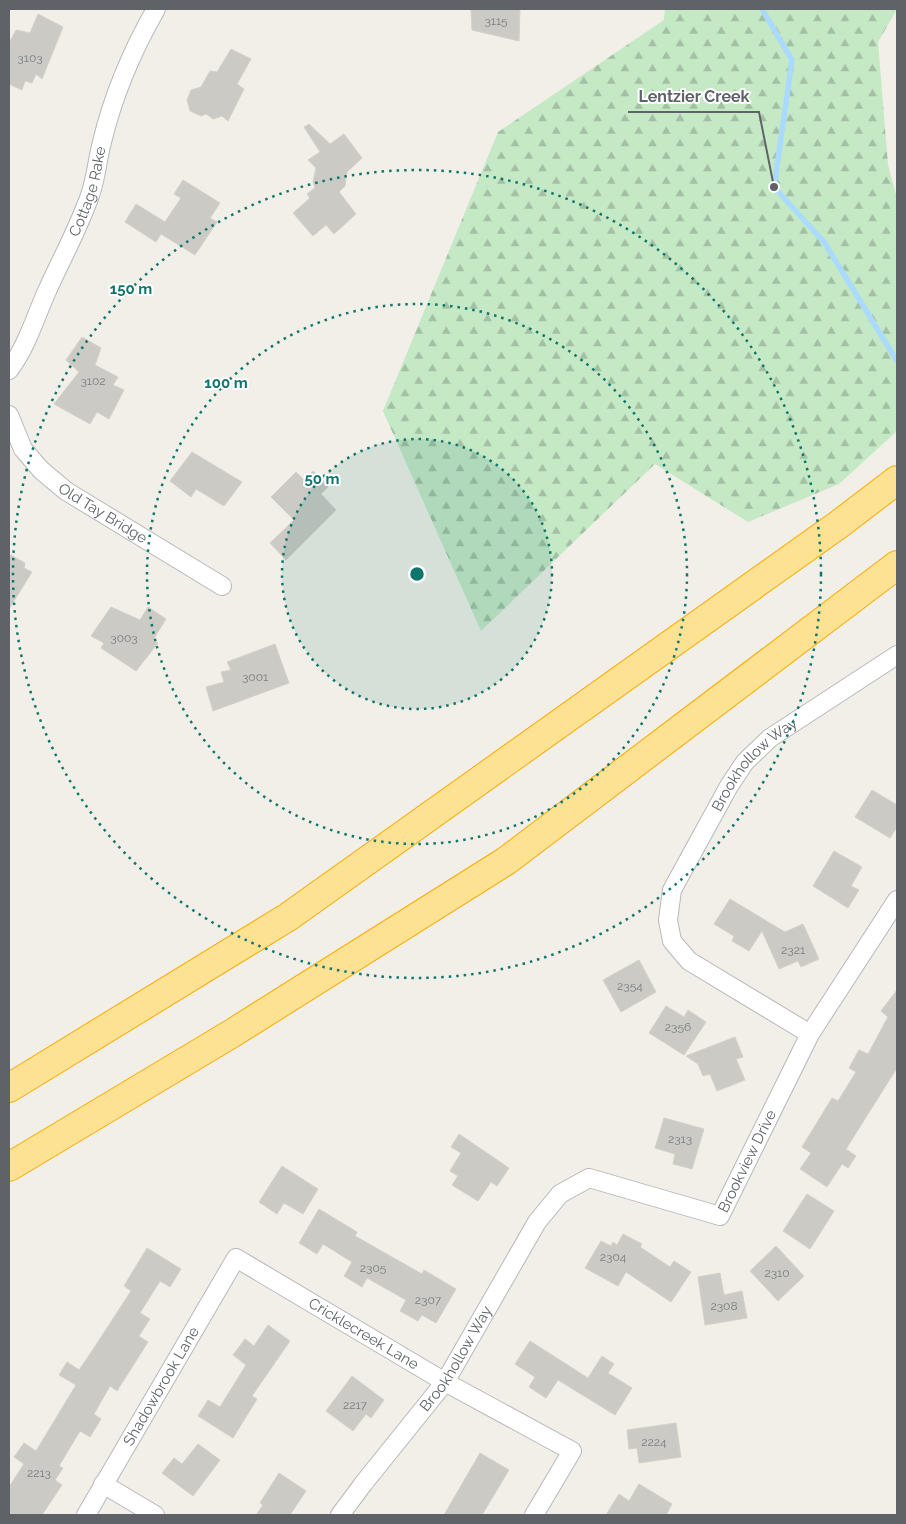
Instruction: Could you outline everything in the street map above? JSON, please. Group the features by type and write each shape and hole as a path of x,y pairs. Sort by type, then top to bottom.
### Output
{"highway":[{"path":"9,1088 288,917 838,525 897,480"},
{"path":"9,1167 240,1028 506,861 897,565"}],"street":[{"name":"Cottage Rake","path":"9,370 20,355 47,292 70,246 90,196 98,168 101,144 127,65 156,9"},
{"name":"Old Tay Bridge","path":"9,415 22,449 41,470 66,491 222,586"},
{"name":"Brookhollow Way","path":"810,1034 689,961 672,941 668,920 672,890 745,762 770,738 897,655"},
{"name":"Brookview Drive","path":"560,1194 589,1178 720,1216 810,1034 897,900"},
{"name":"Brookhollow Way","path":"340,1515 362,1484 445,1382 537,1222 560,1194"},
{"name":"Cricklecreek Lane","path":"236,1258 445,1382 572,1451 534,1515"},
{"name":"Shadowbrook Lane","path":"86,1515 236,1258"},
{"path":"103,1484 155,1515"}],"green space":[{"path":"665,9 897,9 878,42 888,165 897,198 897,431 839,484 748,522 655,464 481,631 383,411 498,132 664,20"}],"building":[{"path":"471,9 520,9 519,41 472,30"},
{"path":"38,14 63,27 42,79 36,74 32,83 25,81 22,90 9,84 9,43 16,30 30,33"},
{"path":"231,49 251,59 237,84 244,89 228,121 222,116 213,119 206,114 201,116 190,111 187,100 191,90 201,87 210,71 217,72"},
{"path":"309,124 330,144 344,134 362,158 347,172 345,186 339,192 356,214 334,234 326,225 313,236 293,213 310,198 307,194 315,188 313,182 316,168 308,160 320,152 304,127"},
{"path":"183,180 220,203 210,218 217,222 195,255 161,234 156,242 125,222 136,204 165,222 181,198 174,194"},
{"path":"82,337 101,348 95,365 118,377 113,385 124,390 109,419 97,412 90,424 54,404 79,372 66,360"},
{"path":"192,452 242,482 224,506 196,489 191,497 170,481"},
{"path":"313,471 328,487 321,494 336,510 286,560 270,543 294,520 271,497 296,472 304,480"},
{"path":"9,554 25,563 24,568 32,572 9,609"},
{"path":"111,607 140,620 148,607 166,619 153,640 158,643 136,671 101,648 104,643 91,636"},
{"path":"275,644 289,683 213,711 206,687 224,682 221,672 231,670 227,662"},
{"path":"872,790 897,805 897,827 890,838 855,817"},
{"path":"834,851 862,867 851,886 859,890 848,908 813,886"},
{"path":"730,899 785,932 803,924 819,959 801,967 798,961 779,969 762,931 749,951 732,941 734,936 714,924"},
{"path":"639,960 656,992 621,1012 603,980"},
{"path":"897,990 897,1068 846,1149 856,1156 848,1168 842,1164 827,1187 800,1169 811,1153 802,1147 832,1098 838,1101 856,1072 849,1068 859,1050 868,1054 888,1017 881,1011"},
{"path":"666,1006 684,1017 688,1010 706,1022 684,1055 649,1033"},
{"path":"735,1037 743,1057 736,1059 745,1080 717,1091 710,1074 703,1076 698,1064 686,1056"},
{"path":"664,1118 704,1129 692,1169 673,1164 675,1154 655,1148"},
{"path":"459,1134 509,1168 497,1186 491,1182 478,1201 452,1185 458,1176 450,1171 461,1153 451,1147"},
{"path":"282,1166 318,1189 303,1214 284,1203 277,1214 259,1202"},
{"path":"807,1194 834,1211 810,1249 783,1231"},
{"path":"319,1209 357,1232 355,1236 422,1274 424,1270 456,1289 436,1323 422,1315 418,1321 400,1311 406,1300 367,1278 362,1287 344,1276 352,1262 323,1244 317,1254 299,1243"},
{"path":"623,1234 642,1244 640,1247 670,1267 674,1261 691,1272 671,1302 626,1272 618,1286 585,1268 601,1241 611,1246 613,1242 617,1245"},
{"path":"776,1246 804,1276 778,1301 750,1271"},
{"path":"147,1248 181,1269 170,1287 160,1281 140,1313 150,1319 139,1336 148,1342 117,1391 110,1386 94,1414 101,1419 90,1437 80,1431 59,1466 63,1468 55,1480 62,1485 42,1515 9,1515 9,1487 24,1464 14,1457 24,1443 36,1451 76,1385 59,1375 67,1362 79,1370 131,1291 124,1286"},
{"path":"720,1273 724,1295 742,1291 747,1318 705,1325 698,1277"},
{"path":"268,1325 290,1341 252,1396 257,1399 233,1438 198,1416 208,1400 220,1407 246,1365 233,1355 245,1339 254,1346"},
{"path":"530,1341 588,1378 602,1356 614,1364 608,1373 632,1388 615,1415 558,1380 546,1398 529,1387 535,1377 515,1364"},
{"path":"352,1376 384,1400 371,1418 366,1414 353,1431 326,1411"},
{"path":"676,1423 681,1457 639,1463 637,1448 629,1449 627,1430"},
{"path":"198,1444 220,1460 193,1496 162,1473 174,1458 182,1464"},
{"path":"480,1453 509,1470 482,1515 444,1515"},
{"path":"279,1473 306,1491 290,1515 256,1515 263,1505 260,1503"},
{"path":"639,1484 672,1504 666,1515 606,1515 619,1494 629,1501"}],"waterway":[{"path":"762,9 792,60 774,187 824,242 897,361"}],"place":[{"name":"Lentzier Creek","path":"774,187"}]}
